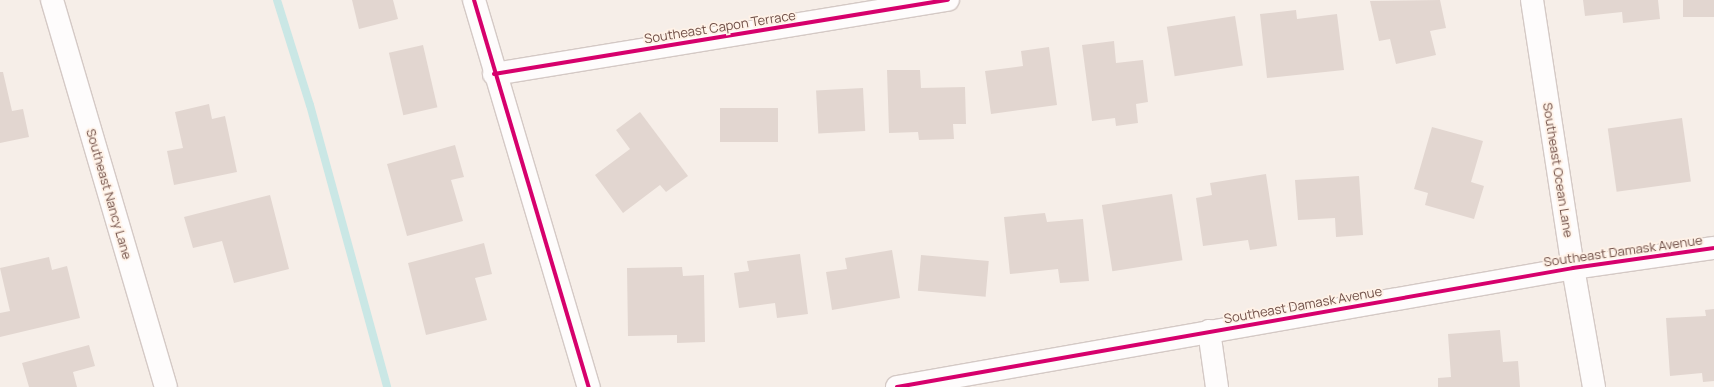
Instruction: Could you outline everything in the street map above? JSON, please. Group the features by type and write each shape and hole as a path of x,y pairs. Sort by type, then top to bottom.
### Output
{"street":[{"name":"Southeast Nancy Lane","path":"52,0 166,387"},
{"path":"474,0 494,74 589,387"},
{"name":"Southeast Capon Terrace","path":"494,74 948,0"},
{"name":"Southeast Ocean Lane","path":"1532,0 1573,268 1594,387"},
{"name":"Southeast Damask Avenue","path":"897,387 1573,268 1714,248"},
{"path":"1209,331 1217,387"}],"building":[{"path":"352,0 393,0 398,19 359,29"},
{"path":"1440,0 1446,28 1430,31 1436,55 1396,64 1390,39 1379,41 1370,1"},
{"path":"1583,0 1658,0 1660,19 1623,23 1622,12 1585,16"},
{"path":"1683,0 1714,0 1714,17 1683,17"},
{"path":"1296,10 1297,19 1337,14 1344,70 1267,78 1260,14"},
{"path":"1235,16 1243,65 1175,76 1167,27"},
{"path":"1114,41 1116,63 1143,60 1148,102 1136,104 1138,123 1116,126 1115,118 1092,121 1082,45"},
{"path":"423,45 437,107 403,115 389,53"},
{"path":"1049,47 1057,105 991,114 985,71 1023,66 1021,51"},
{"path":"887,70 920,70 921,88 965,87 966,124 953,124 954,139 919,140 918,132 889,133"},
{"path":"0,72 3,72 12,111 23,109 29,137 0,143"},
{"path":"863,88 865,131 818,133 816,90"},
{"path":"209,104 212,119 225,116 237,172 174,185 167,151 183,148 175,112"},
{"path":"720,108 778,108 778,142 720,142"},
{"path":"640,112 688,176 666,192 660,185 623,213 595,175 630,149 616,130"},
{"path":"1682,118 1691,181 1617,192 1608,128"},
{"path":"1432,127 1483,141 1471,182 1484,186 1474,219 1425,205 1428,193 1414,189"},
{"path":"455,145 464,177 451,180 463,221 407,236 387,164"},
{"path":"1266,174 1277,246 1250,250 1248,240 1203,246 1196,198 1212,195 1210,183"},
{"path":"1359,176 1363,235 1336,237 1335,218 1298,220 1295,180"},
{"path":"1172,194 1182,260 1112,271 1102,205"},
{"path":"270,195 289,269 234,283 222,241 193,248 184,217"},
{"path":"1045,213 1047,222 1083,219 1089,281 1060,283 1058,269 1010,274 1004,217"},
{"path":"484,243 492,274 475,278 487,320 426,335 408,263"},
{"path":"892,250 900,298 832,310 826,272 847,269 845,258"},
{"path":"800,254 808,314 777,318 775,303 739,308 734,273 749,271 747,261"},
{"path":"921,255 989,261 986,297 918,291"},
{"path":"49,257 52,270 67,266 80,318 0,337 0,313 10,311 0,268"},
{"path":"682,267 683,276 704,275 705,342 677,343 677,335 628,336 627,268"},
{"path":"1714,309 1714,381 1703,382 1702,373 1670,376 1666,318 1706,316 1705,310"},
{"path":"1500,330 1503,362 1518,361 1520,387 1438,387 1438,378 1451,377 1448,334"},
{"path":"89,345 95,366 73,372 77,387 29,387 22,363"}],"waterway":[{"path":"277,0 310,105 387,387"}],"cycle path":[{"path":"474,0 589,387"},
{"path":"494,74 948,0"},
{"path":"897,387 1573,268 1714,248"}]}
